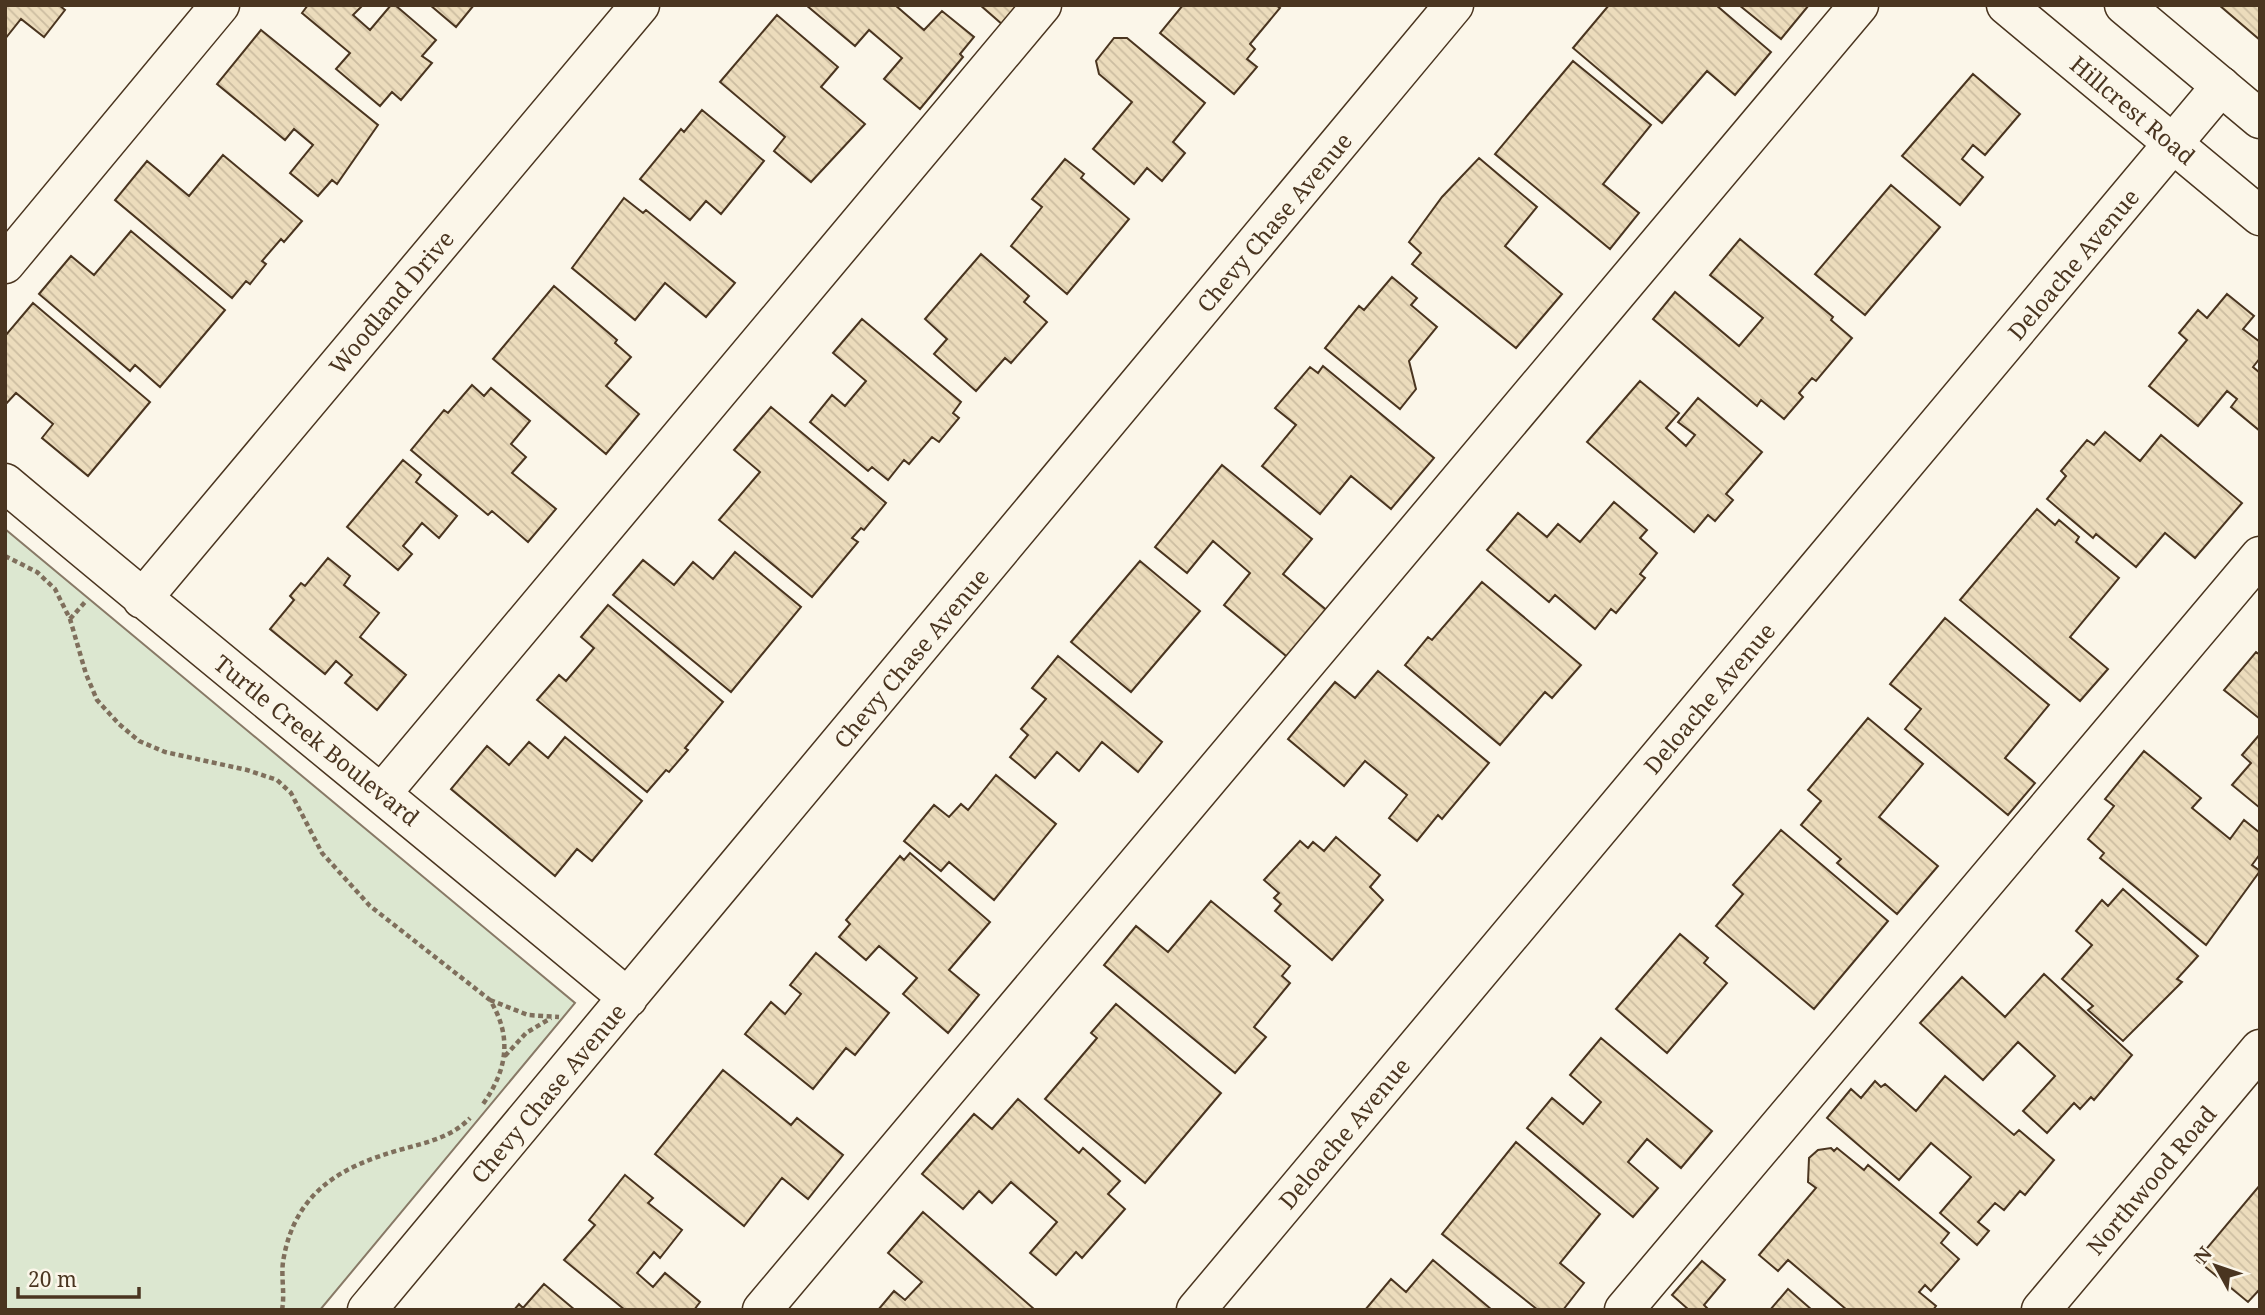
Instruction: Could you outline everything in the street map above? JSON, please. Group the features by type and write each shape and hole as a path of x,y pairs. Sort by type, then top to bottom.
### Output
{"street":[{"path":"5,264 220,5"},
{"name":"Woodland Drive","path":"142,599 640,5"},
{"path":"382,793 1042,5"},
{"name":"Chevy Chase Avenue","path":"367,1310 1454,5"},
{"path":"762,1310 1859,5"},
{"path":"2124,5 2260,119"},
{"name":"Hillcrest Road","path":"2016,8 2260,216"},
{"name":"Deloache Avenue","path":"1196,1310 2221,86"},
{"name":"Turtle Creek Boulevard","path":"5,483 142,599 382,793 628,998"},
{"path":"1624,1310 2260,556"},
{"name":"Northwood Road","path":"2042,1310 2260,1049"}],"path":[{"path":"5,555 37,572 55,589 70,619 86,674 97,700 139,741 165,752 247,770 277,780 291,793 322,853 370,906 490,1000 528,1015 562,1017"},
{"path":"282,1310 283,1263 293,1227 312,1196 340,1171 374,1157 446,1136 468,1121 486,1100 504,1057 506,1037 500,1017 490,1000"},
{"path":"504,1057 526,1033 553,1016"}],"green space":[{"path":"5,529 575,1003 320,1310 5,1310"}],"building":[{"path":"5,5 59,5 65,10 44,37 21,19 5,39"},
{"path":"308,5 359,5 361,7 353,15 370,30 391,5 395,5 436,40 422,56 432,63 401,100 392,92 380,106 336,69 350,53 302,13"},
{"path":"430,5 474,5 456,27"},
{"path":"806,5 895,5 924,30 942,11 974,37 960,54 963,57 920,109 884,79 902,58 869,30 855,46"},
{"path":"980,5 1019,5 1003,25"},
{"path":"1183,5 1276,5 1280,8 1250,44 1255,49 1247,59 1257,67 1234,94 1160,33"},
{"path":"1609,5 1716,5 1771,52 1735,95 1707,71 1662,123 1573,48"},
{"path":"1739,5 1809,5 1781,39"},
{"path":"2219,5 2260,5 2260,40"},
{"path":"777,15 838,67 821,87 865,124 811,182 774,151 785,137 720,82"},
{"path":"261,30 378,125 337,184 332,180 318,196 290,173 313,145 294,129 285,140 217,84"},
{"path":"1114,38 1127,38 1205,103 1173,142 1185,153 1162,181 1147,168 1134,184 1093,149 1132,102 1099,74 1096,61"},
{"path":"1573,61 1651,125 1603,184 1639,213 1610,249 1495,154"},
{"path":"1973,74 2020,114 1985,155 1973,145 1962,159 1983,177 1960,205 1902,156"},
{"path":"702,110 764,161 721,214 706,201 690,220 640,179 681,129 684,132"},
{"path":"223,155 302,221 284,242 281,239 262,261 266,264 250,284 246,281 232,298 115,200 147,161 189,196"},
{"path":"1479,158 1537,207 1505,246 1562,294 1516,348 1412,264 1421,253 1409,242 1442,197"},
{"path":"1065,159 1084,174 1081,178 1129,219 1067,294 1011,246 1042,207 1032,199"},
{"path":"1891,185 1940,227 1865,315 1815,274"},
{"path":"624,198 643,213 646,210 735,283 706,317 665,283 635,320 572,268"},
{"path":"131,231 225,310 160,387 135,365 130,371 39,294 71,256 94,275"},
{"path":"1740,239 1833,317 1831,320 1852,338 1816,381 1812,378 1799,393 1803,397 1784,419 1761,400 1757,406 1653,319 1675,292 1739,346 1763,318 1710,275"},
{"path":"981,254 1029,296 1024,302 1047,322 1011,363 1005,358 976,391 934,354 947,339 925,319"},
{"path":"1392,277 1417,298 1411,305 1437,327 1409,361 1416,389 1400,409 1325,348 1359,306 1364,310"},
{"path":"554,286 617,340 615,343 631,357 606,386 639,414 606,454 493,359"},
{"path":"2227,294 2254,316 2243,329 2260,342 2260,358 2253,367 2260,373 2260,431 2231,407 2237,399 2227,391 2198,426 2149,386 2187,340 2179,333 2198,310 2207,318"},
{"path":"33,303 150,402 88,476 42,438 53,424 16,393 5,405 5,336"},
{"path":"862,319 961,402 953,413 959,418 939,442 932,437 909,464 904,460 888,480 872,467 868,471 810,422 832,395 845,406 866,381 833,353"},
{"path":"1323,366 1434,458 1391,509 1351,476 1320,514 1262,466 1296,425 1275,408 1310,367 1318,373"},
{"path":"1640,381 1679,413 1666,428 1686,446 1695,435 1678,422 1698,398 1762,452 1726,494 1733,500 1715,521 1708,515 1694,532 1587,442"},
{"path":"472,385 484,396 491,388 530,421 511,444 526,457 512,473 556,509 528,542 492,511 488,515 411,450 444,410 448,413"},
{"path":"771,407 886,503 864,530 861,528 852,538 858,542 812,597 719,520 760,472 734,450"},
{"path":"2105,432 2140,461 2161,435 2242,503 2195,558 2165,533 2136,567 2096,534 2093,538 2047,499 2066,476 2061,471 2087,440 2094,445"},
{"path":"403,460 421,475 416,482 457,516 439,538 422,523 403,546 412,554 398,570 347,527"},
{"path":"1222,465 1312,539 1283,574 1330,613 1291,660 1224,605 1250,573 1213,541 1187,573 1155,547"},
{"path":"1614,502 1647,530 1640,538 1657,553 1640,574 1645,578 1616,613 1611,609 1595,629 1555,595 1549,602 1487,550 1518,513 1547,537 1558,524 1580,542"},
{"path":"2037,509 2055,525 2059,520 2079,537 2076,542 2119,578 2070,637 2108,669 2080,701 1960,600"},
{"path":"735,552 801,607 731,692 613,595 643,560 674,585 693,562 713,579"},
{"path":"328,558 350,576 344,585 379,613 360,637 406,675 377,710 345,683 352,675 336,661 325,674 270,629 294,600 290,596 301,583 305,586"},
{"path":"1140,561 1200,611 1131,692 1071,642"},
{"path":"1482,582 1581,665 1552,698 1545,692 1500,745 1405,665 1428,637 1432,640"},
{"path":"608,605 723,702 685,748 688,750 647,792 537,700 559,675 566,681 594,648 581,637"},
{"path":"1945,618 2049,705 2005,758 2035,783 2008,815 1905,729 1921,709 1890,684"},
{"path":"2256,652 2260,655 2260,719 2224,690"},
{"path":"1058,656 1162,742 1138,772 1102,742 1079,771 1057,752 1035,778 1010,757 1028,735 1021,729 1046,699 1032,688"},
{"path":"1378,671 1489,763 1442,819 1438,815 1417,841 1389,818 1407,795 1365,761 1344,786 1288,739 1335,682 1355,698"},
{"path":"1868,718 1923,764 1879,817 1938,866 1897,914 1837,863 1841,859 1801,825 1821,801 1808,790"},
{"path":"2260,734 2260,808 2232,785 2251,763 2242,755"},
{"path":"565,737 642,801 592,861 577,849 555,876 451,789 487,746 509,765 529,742 548,758"},
{"path":"2144,751 2201,798 2192,808 2230,839 2244,820 2260,833 2260,854 2252,865 2260,871 2206,945 2100,858 2104,853 2088,839 2114,806 2105,799"},
{"path":"996,775 1056,824 994,900 949,862 941,871 904,841 934,805 949,817 961,804 968,810"},
{"path":"1781,830 1888,921 1814,1009 1716,926 1743,894 1733,885"},
{"path":"1336,837 1380,875 1370,887 1383,900 1332,960 1275,911 1281,904 1274,898 1279,893 1264,880 1300,841 1308,848 1313,842 1324,851"},
{"path":"910,853 990,922 949,970 979,995 948,1033 903,994 917,978 879,946 866,960 839,937 850,924 846,920 900,856 904,860"},
{"path":"2123,889 2198,956 2177,979 2182,982 2123,1041 2088,1010 2093,1006 2062,979 2092,945 2076,931 2102,900 2108,906"},
{"path":"1211,901 1290,966 1282,976 1290,983 1254,1027 1266,1037 1235,1073 1104,965 1136,926 1168,952"},
{"path":"1680,934 1708,958 1704,963 1727,983 1667,1053 1616,1009"},
{"path":"816,953 889,1013 855,1055 846,1048 813,1089 745,1034 771,1002 785,1014 801,994 790,985"},
{"path":"2044,974 2132,1055 2094,1100 2091,1097 2080,1109 2074,1103 2047,1133 2023,1111 2055,1076 2018,1042 1983,1080 1920,1023 1962,977 2005,1017"},
{"path":"1116,1004 1221,1093 1145,1183 1045,1099 1097,1038 1091,1033"},
{"path":"1601,1038 1712,1131 1681,1168 1647,1139 1628,1162 1658,1188 1633,1217 1527,1128 1552,1098 1583,1124 1601,1102 1570,1075"},
{"path":"723,1070 791,1125 797,1118 843,1155 808,1199 782,1178 744,1226 655,1154"},
{"path":"1945,1076 2014,1135 2019,1130 2054,1160 2025,1195 2020,1191 2004,1210 1995,1203 1978,1222 1989,1231 1977,1245 1940,1213 1971,1177 1931,1143 1899,1180 1827,1118 1851,1089 1861,1098 1875,1081 1881,1087 1885,1084 1916,1111"},
{"path":"1018,1099 1079,1153 1083,1148 1120,1181 1108,1194 1125,1209 1082,1258 1076,1252 1056,1275 1030,1253 1057,1222 1011,1182 992,1203 979,1191 963,1209 922,1174 974,1114 992,1129"},
{"path":"1516,1142 1600,1214 1560,1263 1584,1283 1563,1310 1538,1310 1442,1234"},
{"path":"1831,1148 1834,1151 1837,1148 1864,1170 1868,1165 1949,1233 1941,1243 1959,1259 1931,1291 1925,1285 1919,1292 1936,1306 1933,1310 1847,1310 1788,1260 1778,1271 1759,1255 1816,1188 1808,1182 1809,1158 1818,1150"},
{"path":"625,1175 653,1198 648,1203 682,1230 660,1258 654,1252 637,1273 653,1287 665,1273 700,1302 694,1310 625,1310 564,1260 595,1225 589,1220"},
{"path":"2260,1185 2260,1289 2248,1302 2197,1260"},
{"path":"923,1212 1034,1309 878,1310 894,1291 905,1300 922,1282 888,1253"},
{"path":"1433,1260 1492,1310 1365,1310 1391,1279 1406,1292"},
{"path":"1702,1261 1725,1280 1704,1305 1709,1310 1689,1310 1672,1295"},
{"path":"544,1284 575,1310 514,1310 519,1304 523,1308"},
{"path":"1788,1289 1812,1310 1770,1310"}]}
